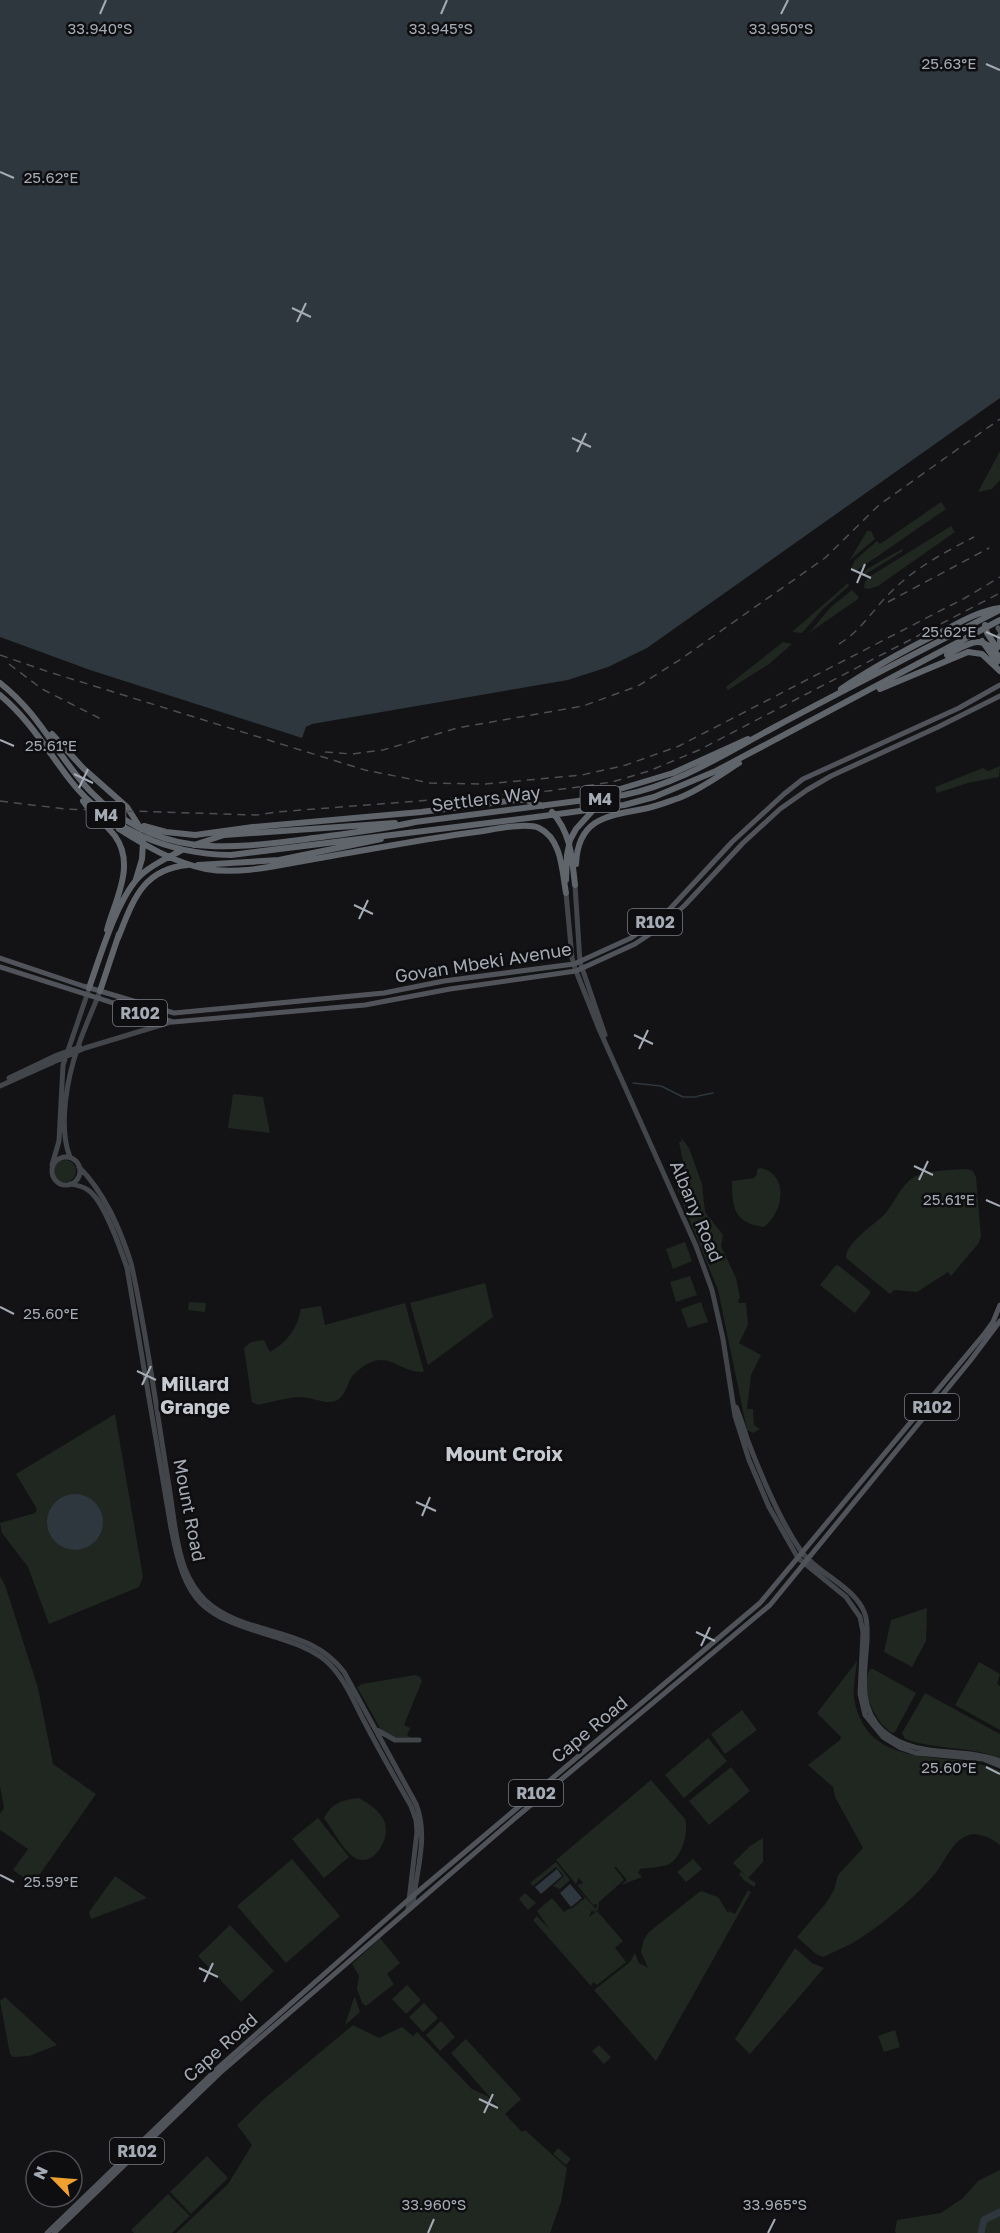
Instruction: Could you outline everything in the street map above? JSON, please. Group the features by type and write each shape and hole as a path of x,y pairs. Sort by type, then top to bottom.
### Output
{"highway":[{"path":"815,706 884,662 971,616 999,606"},
{"path":"999,606 988,614 986,626 990,638 1000,653"},
{"path":"999,606 984,614 980,632 986,649 1000,666"},
{"name":"Settlers Way","path":"0,694 33,727 72,782 101,812 127,829 186,845 227,848 385,829 414,822 650,790 716,761 999,606"},
{"path":"971,616 988,618 999,630"},
{"name":"Settlers Way","path":"150,834 192,852 231,855 638,802 688,784 834,710 1000,620"},
{"path":"1000,636 1000,645"},
{"path":"911,675 966,645 977,642 988,644 1000,658"},
{"path":"834,710 960,654 970,652 985,656 1000,671"},
{"name":"M4","path":"0,683 39,721 86,786 106,805 150,834"},
{"path":"39,721 77,763 127,807 141,828 142,859 100,991"},
{"path":"566,893 565,875 570,840 605,797 620,789 673,773 771,729"},
{"path":"575,885 577,851 588,828 605,816 646,808 693,792 783,736"},
{"path":"72,782 73,788 83,801 114,835 125,858 122,884 112,921 89,988"},
{"path":"150,834 166,832 195,835 253,827 457,809 521,800 545,807 561,824 570,842 575,885"},
{"path":"83,801 135,839 184,863 204,868 226,871 274,866 466,833 526,826 547,832 555,842 565,875"},
{"path":"112,921 129,889 149,868 184,849 211,838 414,822"},
{"path":"118,938 138,892 153,876 177,867 279,860 417,831"}],"main road":[{"name":"Govan Mbeki Avenue","path":"0,958 174,1013 378,994 444,981 577,963 631,938 667,912 732,842 803,779 964,705 1000,686"},
{"name":"Govan Mbeki Avenue","path":"0,967 171,1022 365,1005 450,989 579,970 635,944 662,926 743,843 780,809 807,790 831,776 1000,696"},
{"name":"Albany Road","path":"575,885 577,963"},
{"name":"Albany Road","path":"566,893 579,970 606,1039 706,1270 717,1305 735,1416 746,1454 769,1507 798,1558 807,1561"},
{"path":"52,1165 61,1157 70,1157 77,1161 80,1167 79,1176 70,1184 61,1184 55,1181 51,1172 52,1165 59,1141 61,1082 66,1055 89,988"},
{"path":"70,1157 64,1136 68,1090 79,1049 100,991"},
{"path":"0,1084 79,1049 171,1022"},
{"path":"0,1084 50,1064 66,1055"},
{"path":"50,1064 58,1068 61,1082"},
{"name":"Mount Road","path":"80,1167 101,1194 125,1246 145,1353 177,1558 185,1582 215,1616 246,1629 299,1644 332,1666 344,1683 416,1820 417,1832 408,1900 411,1907"},
{"name":"Mount Road","path":"70,1184 86,1188 97,1198 131,1275"},
{"name":"Cape Road","path":"47,2233 219,2067 408,1900 760,1604 985,1333 993,1322 1000,1305"},
{"name":"Cape Road","path":"54,2233 222,2071 411,1907 766,1609 1000,1321"},
{"name":"Albany Road","path":"734,1402 761,1472 807,1561"},
{"name":"Mount Road","path":"158,1434 183,1563 195,1588 226,1615 300,1639 328,1654 344,1672 416,1804 421,1818 421,1842 411,1907"},
{"path":"807,1561 857,1611 862,1625 859,1687 862,1708 875,1729 894,1743 916,1753 983,1760 1000,1766"},
{"path":"373,1727 395,1740 419,1740"},
{"path":"894,1743 916,1748 981,1755 1000,1761"}],"shaded area":[{"path":"0,0 1000,0 1000,398 647,648 608,667 568,680 312,724 306,727 302,738 90,670 0,637"},
{"path":"1000,451 1000,480 992,489 978,492"},
{"path":"941,502 946,509 856,571 851,569 855,560 877,541 880,544"},
{"path":"951,526 955,532 878,586 864,588 869,577"},
{"path":"867,531 871,531 875,539 849,561"},
{"path":"902,549 903,551 858,579 867,569"},
{"path":"848,583 849,586 824,608 802,633 792,632"},
{"path":"852,590 859,597 858,599 809,633 831,607"},
{"path":"783,642 792,644 769,664 728,690 726,687"},
{"path":"1000,766 999,777 968,783 937,793 935,787 983,768 988,771"},
{"path":"233,1094 263,1097 270,1133 228,1128"},
{"path":"680,1136 689,1148 702,1184 705,1212 723,1235 721,1246 736,1278 739,1303 746,1303 748,1325 739,1343 761,1355 751,1375 747,1409 753,1409 754,1425 760,1429 753,1433 747,1430 718,1290 677,1189 680,1187 681,1178 679,1164 683,1161"},
{"path":"65,1160 73,1163 76,1171 73,1179 65,1182 57,1179 54,1171 57,1163"},
{"path":"761,1168 770,1172 780,1186 776,1213 764,1227 746,1222 741,1218 734,1206 732,1191 732,1181 754,1178 757,1169"},
{"path":"967,1169 973,1171 976,1177 981,1237 978,1244 951,1276 948,1272 917,1292 894,1290 890,1294 846,1258 850,1247 883,1216 911,1179 927,1173"},
{"path":"685,1242 692,1261 673,1269 666,1249"},
{"path":"838,1265 870,1291 855,1313 820,1285"},
{"path":"690,1276 697,1295 676,1302 670,1282"},
{"path":"485,1283 493,1317 428,1365 410,1303"},
{"path":"189,1302 206,1303 205,1312 188,1310"},
{"path":"701,1302 708,1322 688,1328 681,1309"},
{"path":"405,1303 424,1372 414,1371 384,1360 376,1361 356,1372 345,1392 335,1401 327,1402 299,1397 258,1405 252,1402 244,1348 251,1342 264,1340 270,1352 276,1348 294,1329 301,1309 321,1306 325,1325"},
{"path":"115,1414 143,1577 139,1587 49,1624 28,1567 2,1533 0,1523 35,1513 37,1509 16,1474"},
{"path":"70,1494 80,1494 95,1502 101,1511 103,1522 101,1533 95,1542 80,1550 70,1550 59,1545 52,1538 47,1527 47,1517 52,1506 59,1499"},
{"path":"0,1576 5,1585 38,1688 53,1764 96,1794 33,1884 13,1870 28,1849 0,1830 0,1814 4,1808 0,1786"},
{"path":"927,1608 926,1641 912,1667 884,1652 891,1620"},
{"path":"857,1661 854,1698 862,1723 876,1739 893,1749 914,1755 980,1764 1000,1771 1000,1845 980,1835 960,1839 934,1875 903,1906 863,1937 823,1957 816,1954 797,1937 826,1903 834,1890 838,1875 863,1848 835,1797 833,1787 808,1765 840,1740 841,1737 817,1713"},
{"path":"979,1662 1000,1674 997,1684 1000,1686 1000,1730 955,1705"},
{"path":"870,1669 916,1693 895,1732 892,1733 886,1728 870,1704 866,1686"},
{"path":"415,1675 422,1681 404,1725 410,1728 407,1735 411,1738 392,1737 381,1730 357,1687 362,1684"},
{"path":"925,1693 1000,1734 1000,1758 905,1739 902,1733"},
{"path":"742,1710 757,1730 725,1754 711,1734"},
{"path":"708,1738 727,1761 684,1798 665,1775"},
{"path":"731,1767 750,1791 709,1825 689,1801"},
{"path":"651,1780 685,1819 686,1831 683,1845 672,1862 664,1866 640,1869 638,1873 642,1877 621,1885 627,1880 614,1867 624,1880 599,1902 598,1910 594,1912 592,1910 589,1917 597,1911 623,1941 615,1948 626,1962 597,1985 593,1982 591,1986 533,1920 537,1916 550,1930 537,1911 552,1898 564,1912 585,1898 571,1882 596,1909 597,1904 593,1905 577,1885 583,1883 579,1878 576,1884 556,1860"},
{"path":"359,1798 378,1811 386,1830 378,1852 366,1860 359,1860 349,1853 324,1818 338,1803"},
{"path":"318,1818 349,1857 324,1878 292,1839"},
{"path":"763,1838 763,1862 748,1878 756,1883 754,1887 744,1880 739,1874 741,1872 747,1877 733,1863 750,1846"},
{"path":"292,1859 340,1916 286,1963 237,1906"},
{"path":"693,1859 702,1869 686,1882 677,1872"},
{"path":"556,1862 570,1880 560,1889 553,1886 564,1876 556,1867 533,1886 530,1883"},
{"path":"557,1869 562,1876 541,1894 535,1887"},
{"path":"115,1876 147,1898 91,1919 89,1912"},
{"path":"570,1884 582,1898 571,1907 560,1893"},
{"path":"748,1890 751,1892 656,2061 594,1990 630,1962 635,1953 639,1963 648,1968 641,1952 644,1939 649,1932 701,1891 718,1897 728,1913 729,1911 735,1914"},
{"path":"525,1893 536,1903 528,1910 519,1899"},
{"path":"230,1925 274,1971 241,2002 198,1956"},
{"path":"380,1938 400,1963 387,1974 394,1984 366,2006 362,2003 357,1989 359,1976 352,1964"},
{"path":"795,1948 812,1963 824,1968 750,2054 735,2039"},
{"path":"407,1985 421,2000 406,2014 392,1999"},
{"path":"5,1997 57,2045 29,2056 13,2057 10,2054 0,2001"},
{"path":"354,1998 360,2012 345,2025"},
{"path":"424,2003 438,2018 423,2032 409,2017"},
{"path":"441,2021 455,2037 440,2051 426,2035"},
{"path":"353,2025 379,2038 402,2027 413,2036 417,2032 472,2089 487,2096 504,2113 451,2053 466,2039 521,2099 505,2114 522,2132 525,2130 567,2168 561,2202 550,2233 176,2233 228,2184 252,2145 237,2125 265,2098"},
{"path":"895,2030 900,2047 884,2052 878,2036"},
{"path":"599,2045 611,2057 604,2064 592,2051"},
{"path":"558,2148 571,2159 566,2165 553,2154"},
{"path":"207,2156 228,2178 191,2214 170,2192"},
{"path":"1000,2170 1000,2233 896,2233 897,2220 941,2213 963,2198 978,2181"},
{"path":"168,2194 190,2216 172,2233 134,2233 131,2230"}],"waterway":[{"path":"633,1083 661,1086 683,1097 697,1097"},
{"path":"698,1096 713,1093"},
{"path":"981,2233 984,2220 1000,2212"}],"railway":[{"path":"325,752 352,754 383,750 457,728 583,706 638,686 678,661 825,558 879,505 1000,419"},
{"path":"839,644 854,632 910,575 974,537"},
{"path":"888,602 989,548"},
{"path":"0,655 365,770 430,783 485,784 582,775 626,765 679,746 965,598 1000,577"},
{"path":"0,801 65,809 257,815 548,791 612,782 649,771 699,750 1000,593"},
{"path":"9,664 42,689 101,719"}],"district":[{"name":"Millard Grange","path":"195,1394"},
{"name":"Mount Croix","path":"504,1453"}]}
